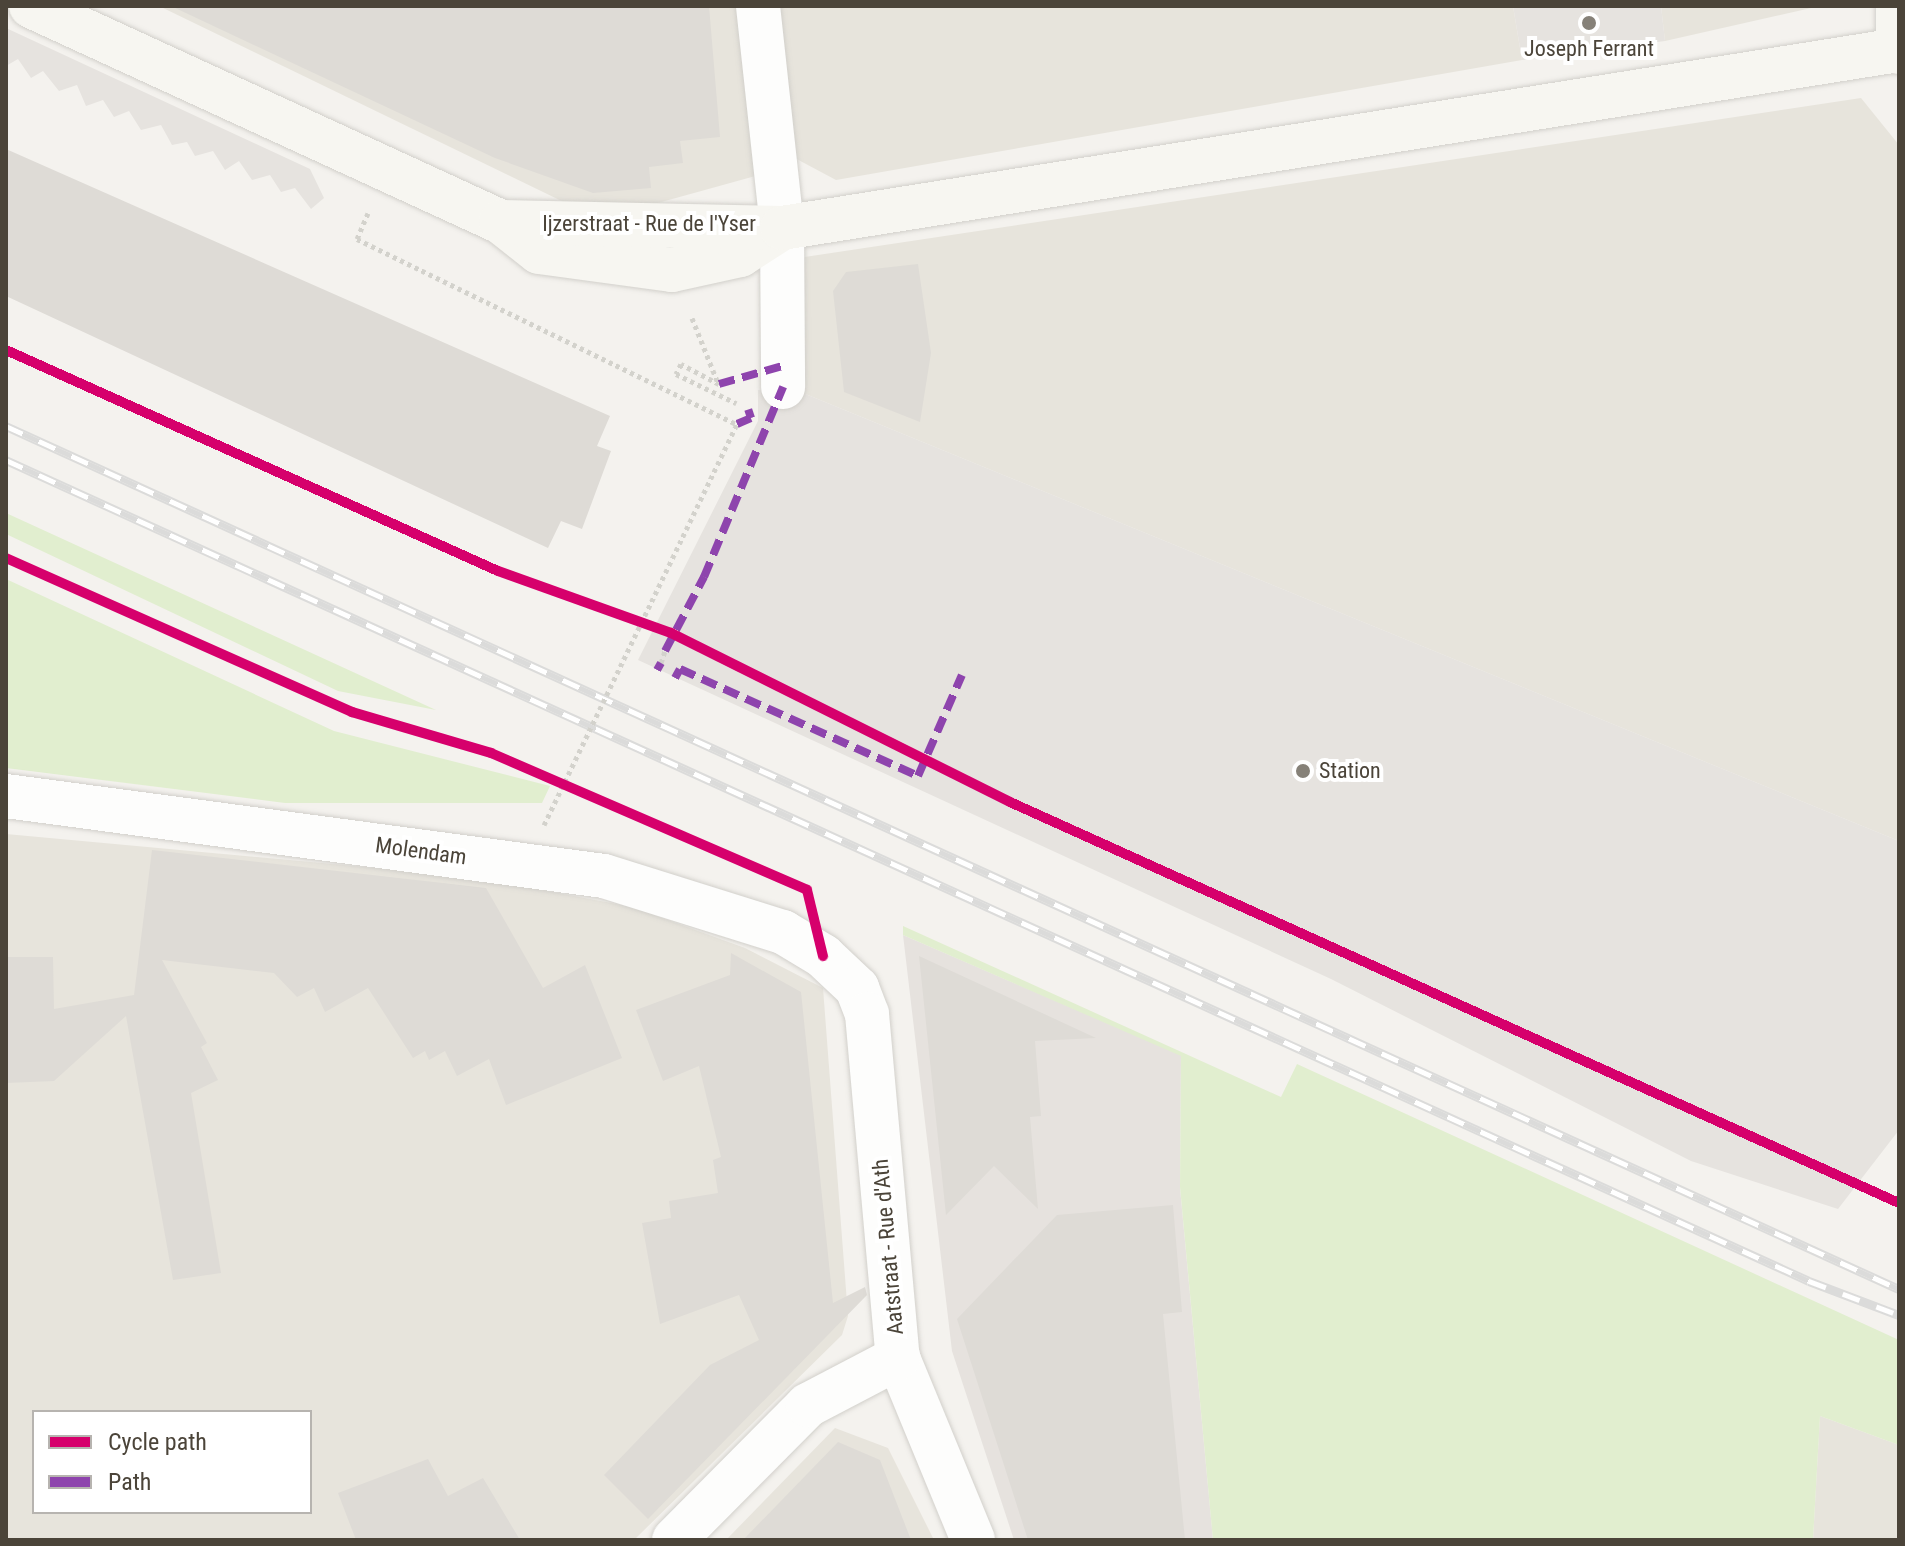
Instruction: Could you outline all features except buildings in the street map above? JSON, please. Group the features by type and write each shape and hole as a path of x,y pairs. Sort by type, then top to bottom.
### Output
{"street":[{"name":"Ijzerstraat - Rue de l'Yser","path":"31,6 385,172 501,222 539,252 672,270 740,255 782,228"},
{"path":"758,6 782,228 766,398"},
{"path":"782,228 1898,51 1898,6"},
{"name":"Ijzerstraat - Rue de l'Yser","path":"501,222 782,228"},
{"name":"Molendam","path":"6,796 604,876 770,928 823,956"},
{"name":"Aatstraat - Rue d'Ath","path":"823,956 857,988 867,1014 898,1358 973,1540"},
{"path":"674,1540 808,1405 898,1358"}],"path":[{"path":"385,172 357,239 737,424 544,825"},
{"path":"672,270 719,384 681,364 676,374 766,398"},
{"path":"661,663 665,651"}],"shaded area":[{"path":"159,6 737,6 759,175 629,211 574,207"},
{"path":"772,6 1513,6 1522,60 836,180 791,156"},
{"name":"Joseph Ferrant","path":"1513,6 1661,6 1665,41 1522,60"},
{"path":"1661,6 1820,6 1665,41"},
{"path":"6,28 310,169 324,198 311,209 295,188 281,192 270,175 252,180 239,161 225,170 213,151 195,156 187,142 172,145 161,125 141,130 129,111 114,117 103,100 86,106 77,85 59,91 43,71 31,78 18,59 6,66"},
{"path":"1861,98 1899,145 1899,841 803,393 798,258"},
{"name":"Station","path":"758,390 803,393 1899,841 1899,1130 1838,1209 1691,1161 1331,979 638,660 758,421"},
{"path":"6,834 473,877 632,907 745,948 823,988 848,1316 842,1335 634,1540 6,1540"},
{"path":"903,935 1181,1055 1180,1188 1213,1540 1014,1540 952,1351"},
{"path":"1820,1416 1899,1445 1899,1540 1813,1540"},
{"path":"835,1428 888,1448 934,1540 726,1540"}],"green space":[{"path":"6,513 436,710 338,691 6,534"},
{"path":"6,579 334,731 550,786 542,803 285,803 6,768"},
{"path":"903,926 1281,1097 1297,1064 1899,1340 1899,1445 1820,1416 1813,1540 1213,1540 1180,1187 1181,1056 903,935"}],"railway":[{"path":"6,426 1899,1289"},
{"path":"6,460 1809,1281 1899,1315"}],"marked path":[{"path":"719,384 786,365"},
{"path":"665,651 704,577 783,387"},
{"path":"737,424 751,418 748,409"},
{"path":"657,670 661,663"},
{"path":"675,678 680,669 918,776 962,675"}],"cycle path":[{"path":"6,350 498,571 671,633 1010,802 1899,1203"},
{"path":"6,558 352,712 491,753 807,890 823,956"}],"place":[{"name":"Joseph Ferrant","path":"1589,23"},
{"name":"Station","path":"1303,771"}]}
